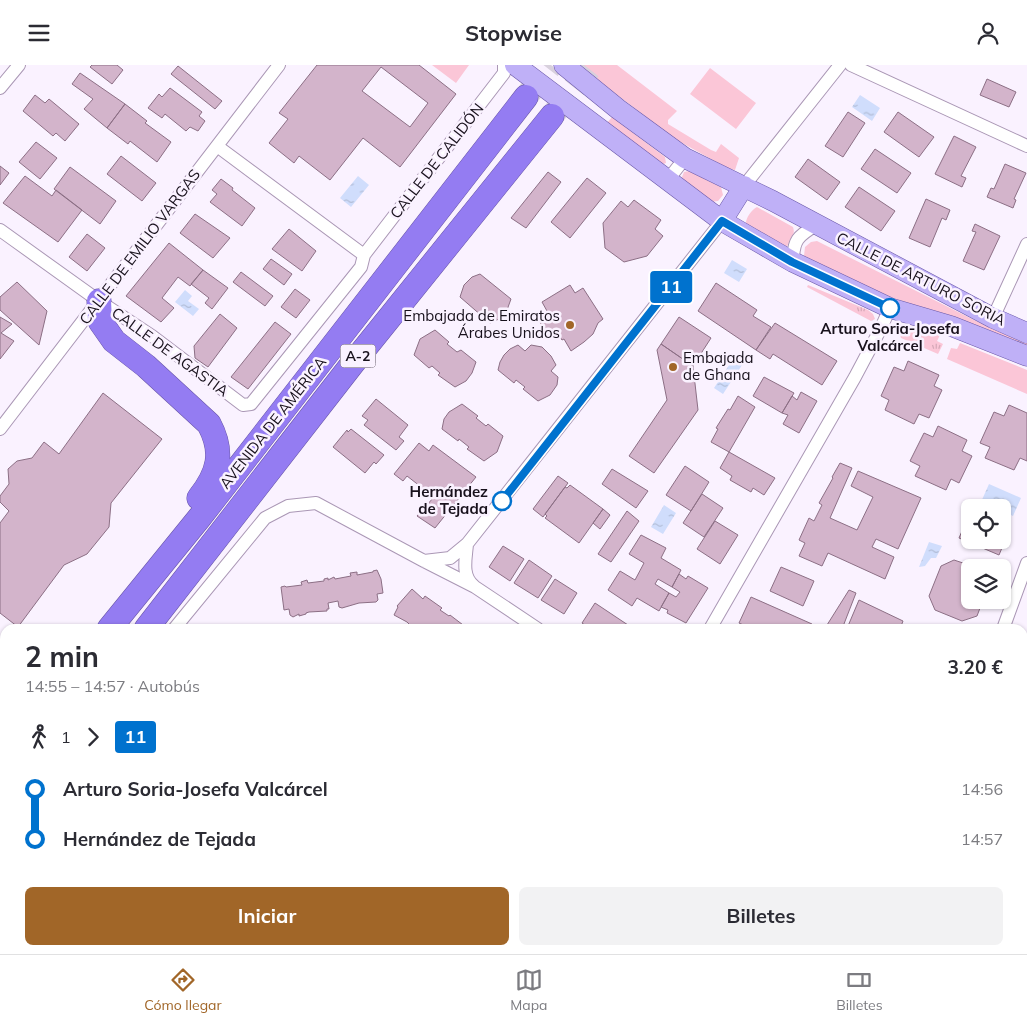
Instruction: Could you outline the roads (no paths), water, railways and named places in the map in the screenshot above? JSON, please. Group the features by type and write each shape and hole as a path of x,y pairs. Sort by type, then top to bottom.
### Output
{"highway":[{"name":"AVENIDA DE AMÉRICA","path":"113,624 206,510 526,97"},
{"name":"AVENIDA DE AMÉRICA","path":"150,624 353,363 552,116"},
{"path":"99,301 100,321 114,341 146,366 209,424 215,435 219,451 217,467 209,486 157,552 142,589"}],"main road":[{"name":"CALLE DE ARTURO SORIA","path":"515,65 722,221 792,262 890,308 951,326 1027,356"},
{"name":"CALLE DE ARTURO SORIA","path":"564,65 618,109 685,158 744,186 993,318 1027,333"},
{"path":"722,221 744,186"}],"street":[{"path":"0,88 19,65"},
{"name":"CALLE DE EMILIO VARGAS","path":"0,429 279,65"},
{"name":"CALLE DE CALIDÓN","path":"243,405 251,404 361,267 364,255 504,73 504,65"},
{"path":"744,186 840,65"},
{"path":"851,65 1027,146"},
{"path":"217,146 364,255"},
{"path":"668,181 685,158"},
{"path":"424,561 450,559 467,544 722,221"},
{"path":"792,262 793,247 801,234 816,225"},
{"name":"CALLE DE AGASTIA","path":"0,230 99,301 152,336 243,405"},
{"path":"993,318 1027,244"},
{"path":"713,624 855,377 890,308"},
{"path":"178,624 265,518 288,506 316,503 475,587"},
{"path":"467,544 465,569 469,582 530,624"},
{"path":"1005,624 1027,563"}],"water":[{"path":"860,95 880,108 872,121 852,107"},
{"path":"358,176 369,185 351,207 340,198"},
{"path":"732,260 747,269 739,282 724,273"},
{"path":"185,290 192,296 188,301 199,309 193,316 175,302"},
{"path":"737,353 746,359 723,394 714,388"},
{"path":"989,484 1021,498 1013,516 1011,515 1011,499 982,499"},
{"path":"664,505 676,513 663,534 651,527"},
{"path":"929,542 942,546 936,558 931,558 925,566 919,567"}],"tunnel":[{"path":"526,97 551,65"},
{"path":"552,116 592,65"}],"place":[{"name":"Arturo Soria-Josefa Valcárcel","path":"890,308"},
{"name":"Embajada de Emiratos Árabes Unidos","path":"570,325"},
{"name":"Embajada de Ghana","path":"673,367"},
{"name":"Hernández de Tejada","path":"502,501"}]}
